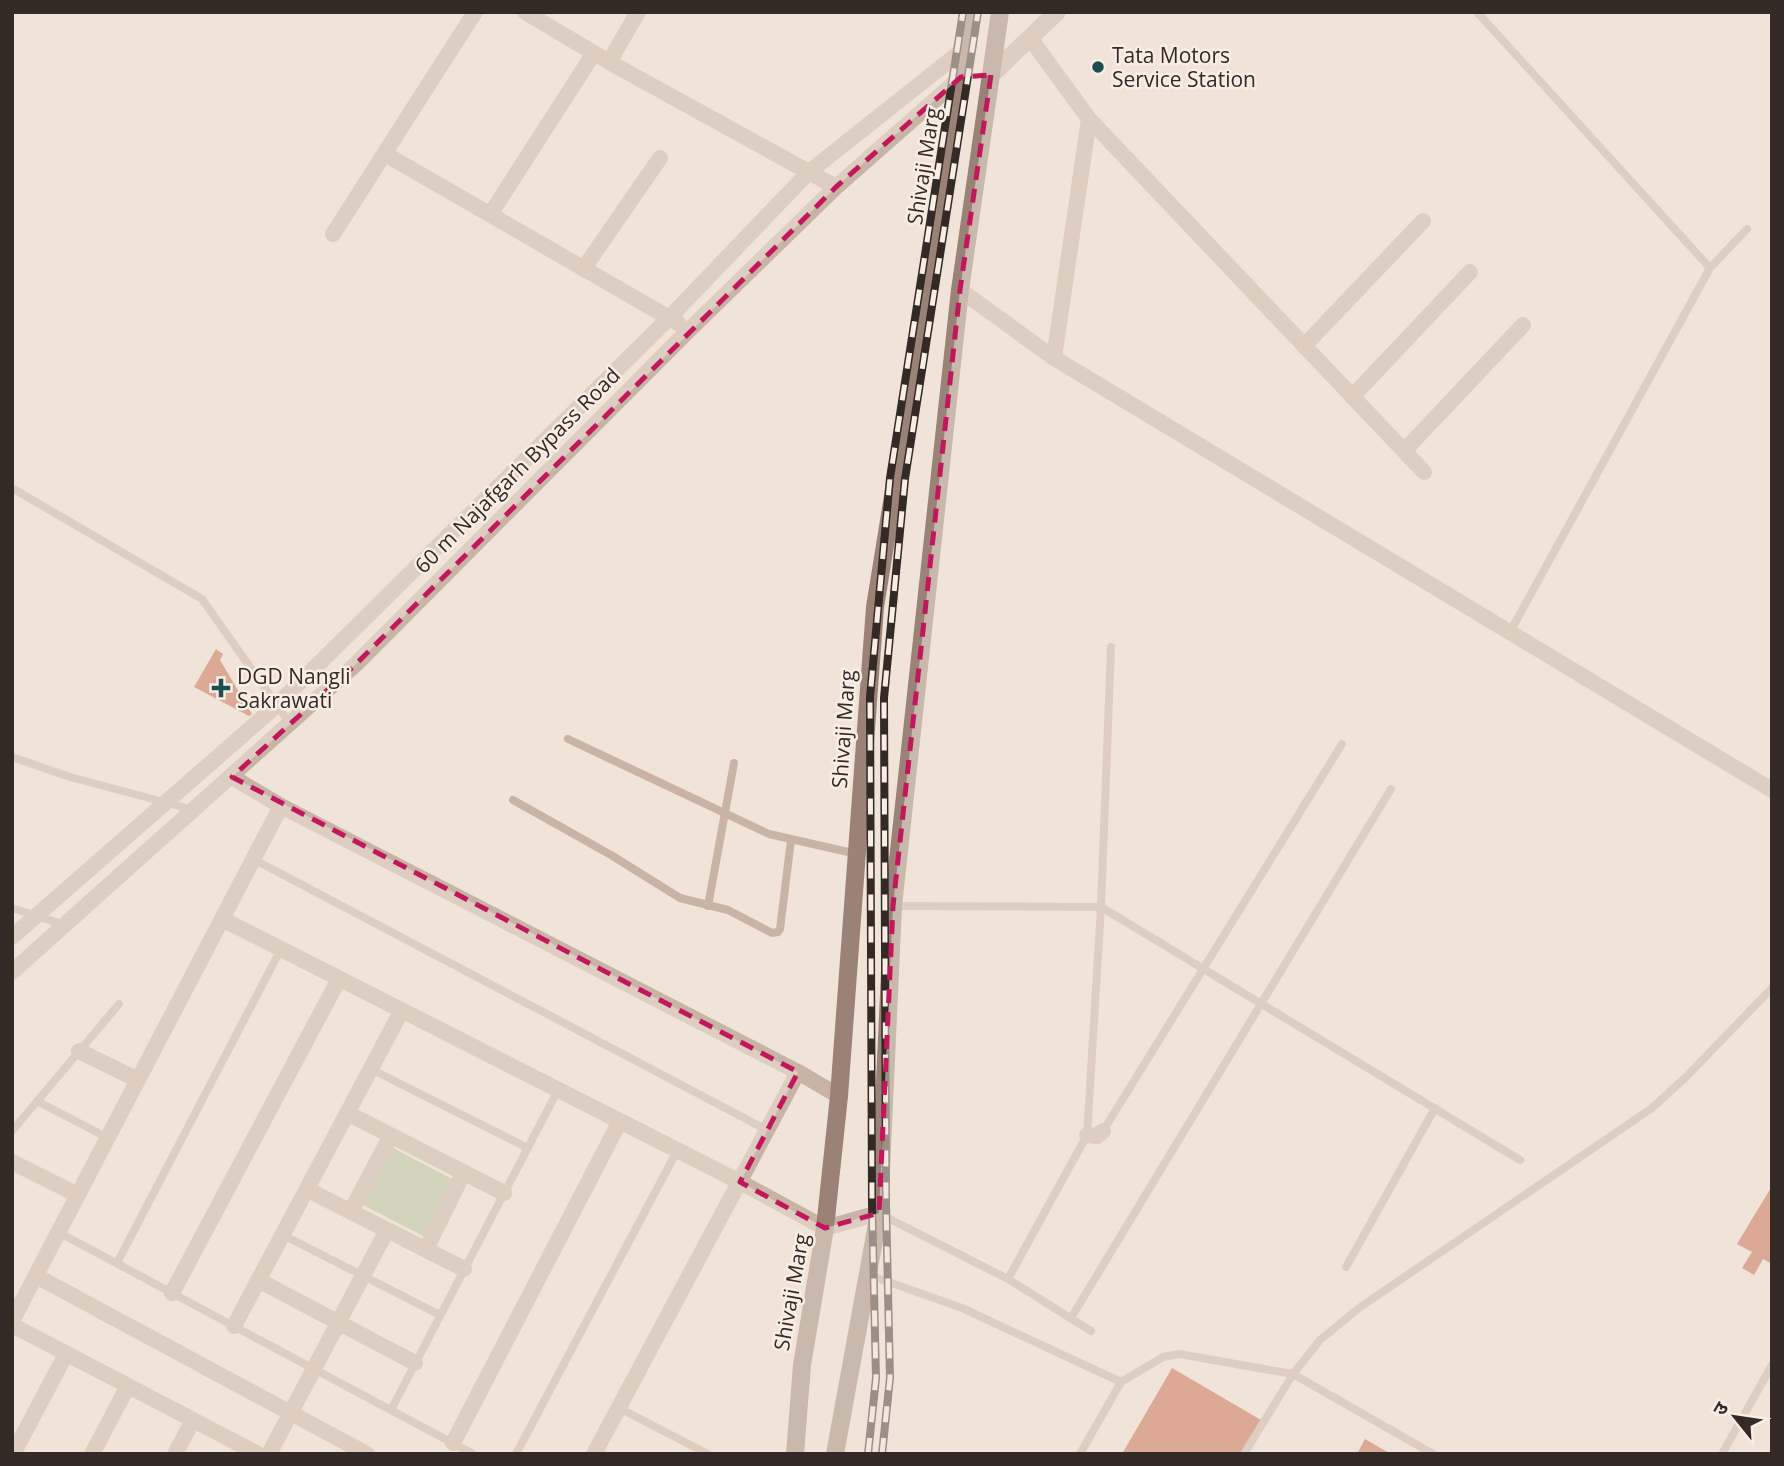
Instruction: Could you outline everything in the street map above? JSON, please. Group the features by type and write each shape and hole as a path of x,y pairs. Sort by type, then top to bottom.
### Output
{"main road":[{"path":"835,1454 879,1213 893,906 960,290 1000,12"},
{"name":"Shivaji Marg","path":"796,1454 802,1365 825,1228 839,1096 875,607 961,77 964,14"},
{"name":"60 m Najafgarh Bypass Road","path":"964,49 996,44"},
{"path":"961,77 991,75"}],"street":[{"path":"332,234 475,12"},
{"path":"525,12 601,58 836,187"},
{"path":"491,213 601,58 638,12"},
{"path":"991,75 1056,12"},
{"path":"1030,38 1089,119 1424,472"},
{"name":"60 m Najafgarh Bypass Road","path":"12,937 277,705 669,318 809,172 964,49"},
{"name":"60 m Najafgarh Bypass Road","path":"12,972 356,664 689,330 836,187 961,77"},
{"path":"1054,358 1089,119"},
{"path":"385,153 689,330"},
{"path":"584,268 660,158"},
{"path":"1304,346 1423,221"},
{"path":"1352,397 1470,272"},
{"path":"960,290 1054,358 1772,790"},
{"path":"1404,451 1523,325"},
{"path":"232,777 281,806 798,1072 839,1096"},
{"path":"258,1454 12,1323 281,806"},
{"path":"222,919 740,1182 825,1228 879,1213"},
{"path":"172,1293 339,979"},
{"path":"234,1326 401,1010"},
{"path":"79,1051 138,1080"},
{"path":"594,1454 798,1072"},
{"path":"348,1113 504,1193"},
{"path":"453,1443 620,1121"},
{"path":"351,1212 391,1135"},
{"path":"15,1168 78,1195"},
{"path":"426,1249 464,1172"},
{"path":"307,1190 464,1269"},
{"path":"270,1454 387,1230"},
{"path":"36,1276 367,1454"},
{"path":"258,1280 415,1363"},
{"path":"13,1454 66,1354"},
{"path":"92,1454 128,1386"},
{"path":"175,1454 193,1420"}],"lane":[{"path":"1477,12 1710,268"},
{"path":"1510,632 1710,268 1747,229"},
{"path":"12,488 202,599 290,725"},
{"path":"1095,1133 1111,647"},
{"path":"568,739 769,834 857,854"},
{"path":"1008,1279 1095,1133 1205,969 1342,744"},
{"path":"12,757 70,777 194,810"},
{"path":"708,906 734,763"},
{"path":"1072,1318 1391,789"},
{"path":"513,800 611,855 680,898 736,913 772,933 778,932 791,840"},
{"path":"253,859 767,1129"},
{"path":"893,906 1101,907 1520,1160"},
{"path":"12,908 65,925"},
{"path":"117,1263 281,949"},
{"path":"1244,1454 1293,1374 1320,1340 1359,1308 1652,1108 1686,1077 1772,988"},
{"path":"12,1131 119,1004"},
{"path":"371,1069 528,1148"},
{"path":"391,1410 558,1089"},
{"path":"37,1101 108,1138"},
{"path":"1346,1266 1435,1108"},
{"path":"516,1454 677,1151"},
{"path":"879,1213 1008,1279 1091,1331"},
{"path":"58,1232 473,1454"},
{"path":"283,1235 440,1315"},
{"path":"868,1274 962,1308 1121,1382"},
{"path":"1080,1454 1121,1382 1163,1357 1178,1354 1293,1374 1433,1454"},
{"path":"1722,1454 1772,1365"},
{"path":"618,1408 708,1454"}],"highlighted area":[{"path":"991,75 960,290 893,906 879,1213 825,1228 740,1182 798,1072 232,777 356,664 836,187 961,77"}],"green space":[{"path":"393,1148 454,1180 425,1237 363,1205"}],"building":[{"path":"216,649 223,654 220,660 252,714 249,716 194,687"},
{"path":"1772,1186 1772,1264 1763,1259 1754,1275 1742,1268 1752,1252 1737,1244"},
{"path":"1172,1368 1261,1420 1242,1454 1122,1454"},
{"path":"1365,1439 1391,1454 1357,1454"}],"railway":[{"path":"868,1454 876,1378 872,1203 870,697 890,478 963,12"},
{"path":"882,1454 890,1378 886,1203 884,698 905,479 978,12"}],"place":[{"name":"Tata Motors Service Station","path":"1098,67"},
{"name":"DGD Nangli Sakrawati","path":"221,688"}]}
